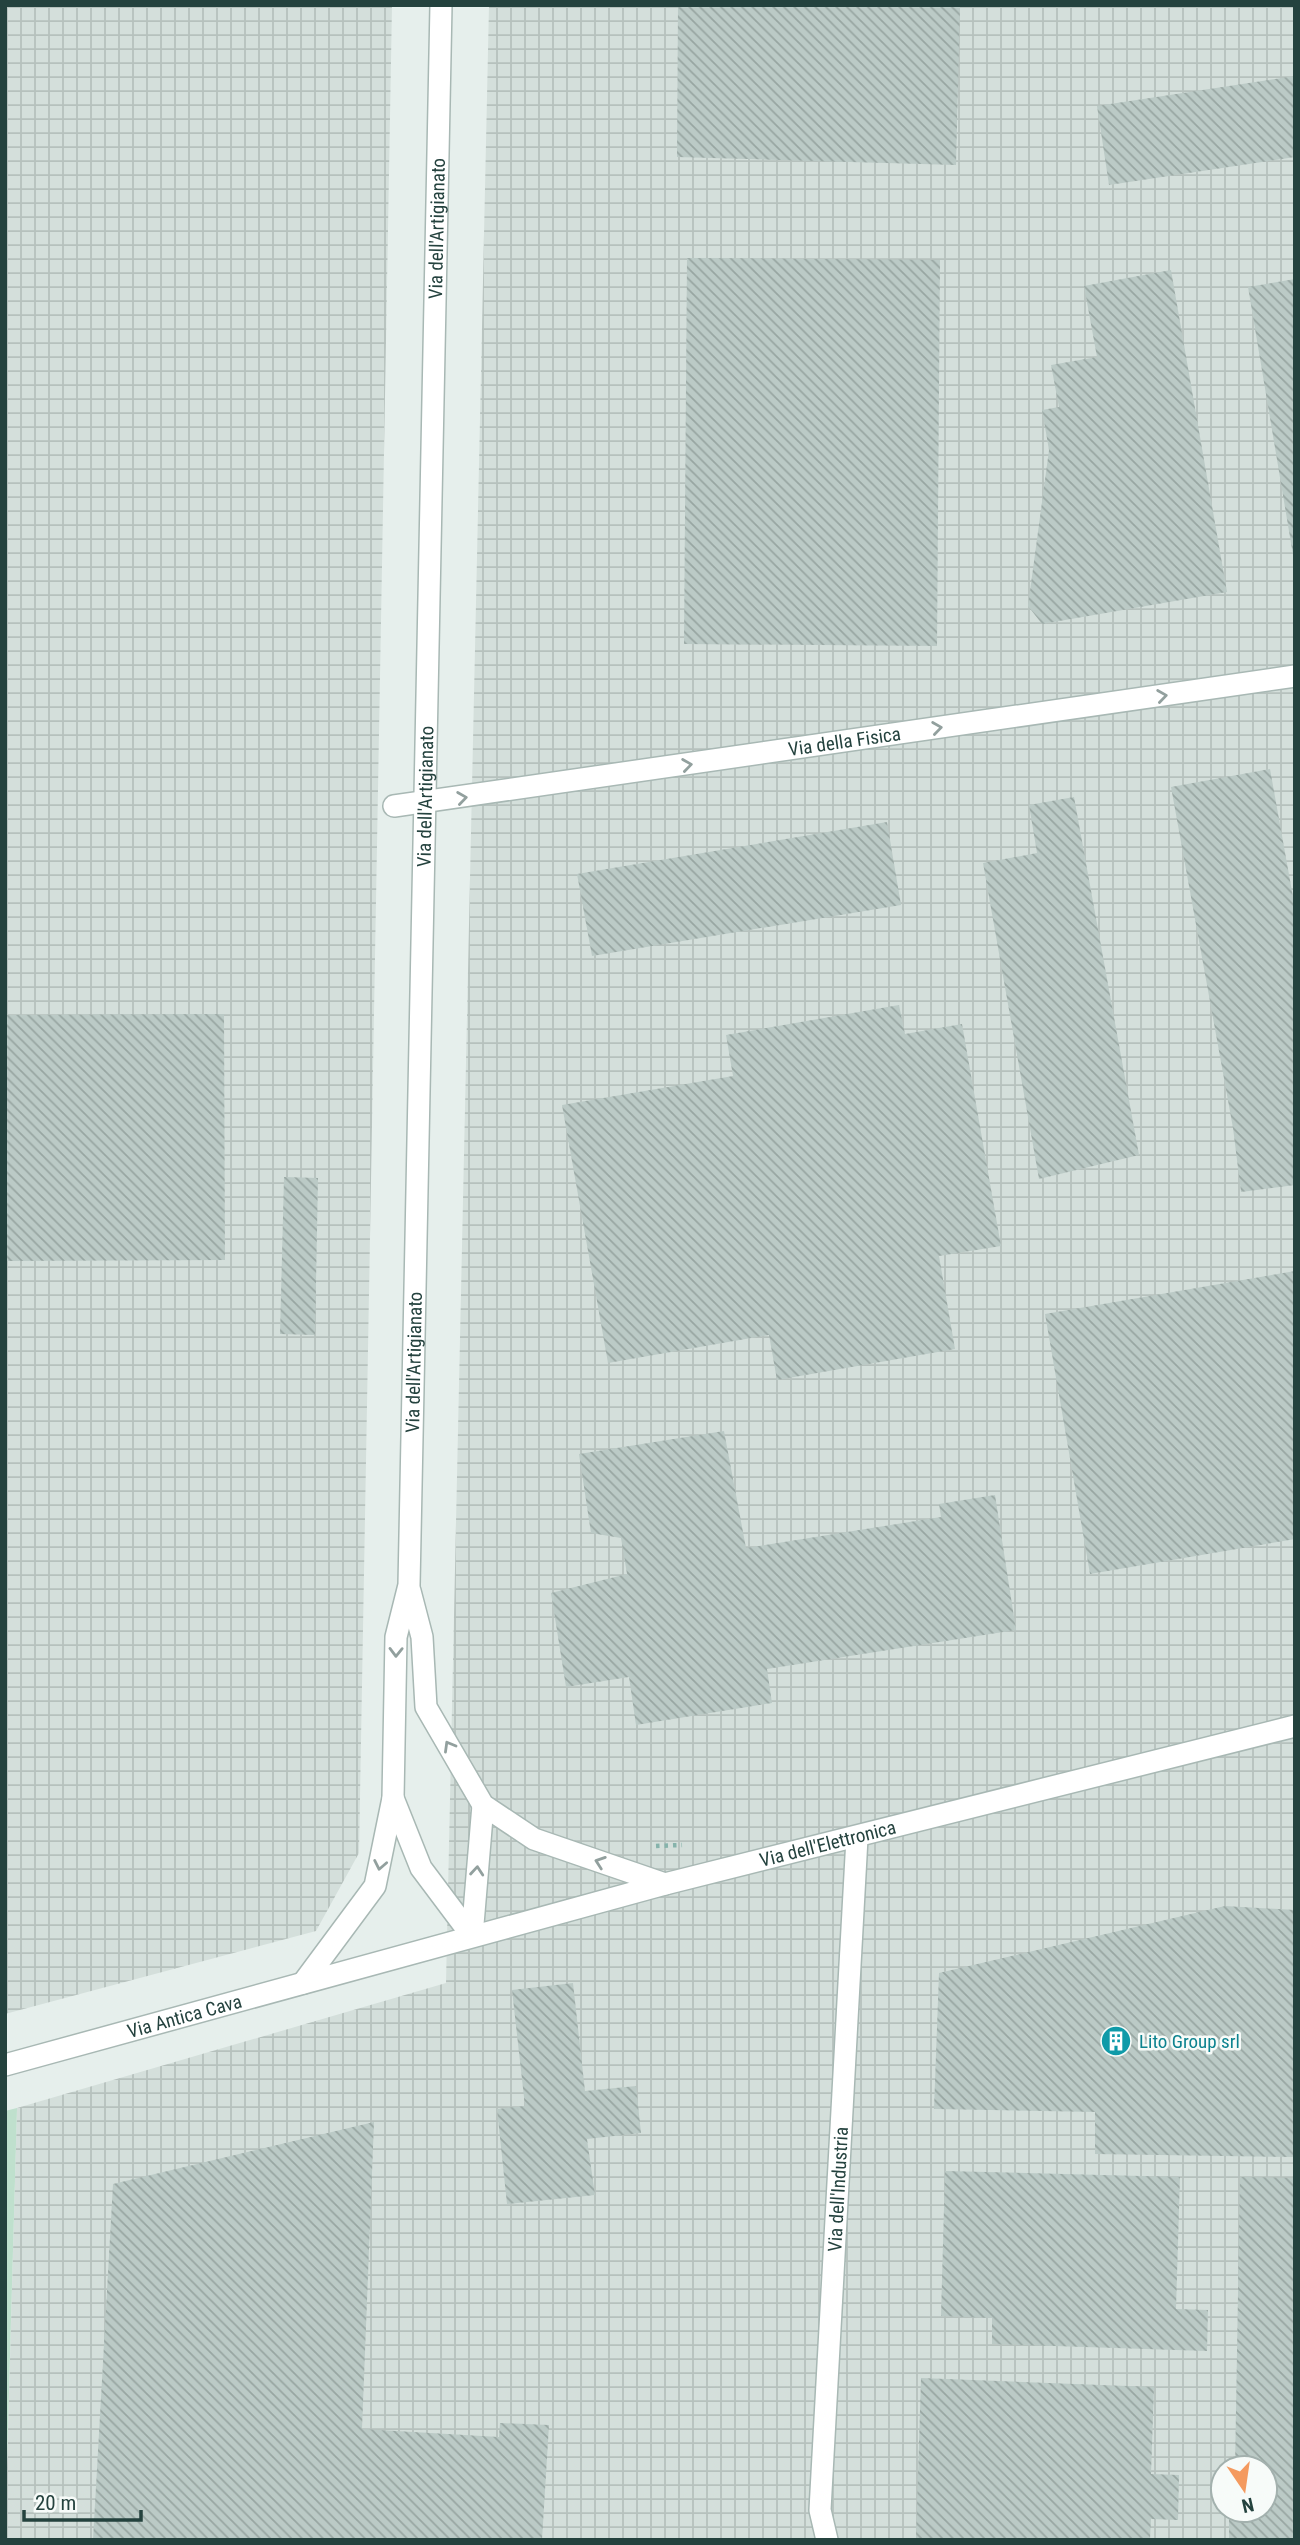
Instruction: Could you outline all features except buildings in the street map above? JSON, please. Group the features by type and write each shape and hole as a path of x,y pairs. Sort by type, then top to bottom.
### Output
{"street":[{"name":"Via dell'Artigianato","path":"303,1983 375,1886 393,1798 396,1637 409,1585 441,5"},
{"name":"Via della Fisica","path":"394,806 1295,676"},
{"name":"Via dell'Artigianato","path":"409,1585 422,1637 426,1707 483,1805 534,1839 665,1884"},
{"name":"Via dell'Elettronica","path":"363,1967 665,1884 1295,1727"},
{"name":"Via dell'Artigianato","path":"393,1798 421,1868 472,1936"},
{"path":"472,1936 483,1805"},
{"name":"Via dell'Industria","path":"827,2540 820,2510 857,1838"},
{"name":"Via Antica Cava","path":"5,2065 363,1967"}],"path":[{"path":"644,1847 693,1843"}],"shaded area":[{"path":"5,5 392,5 359,1853 316,1931 5,2014"},
{"path":"489,5 1295,5 1295,2540 5,2540 17,2108 446,1983"}],"green space":[{"path":"17,2108 5,2533 5,2111"}],"place":[{"name":"Lito Group srl","path":"1116,2041"}]}
